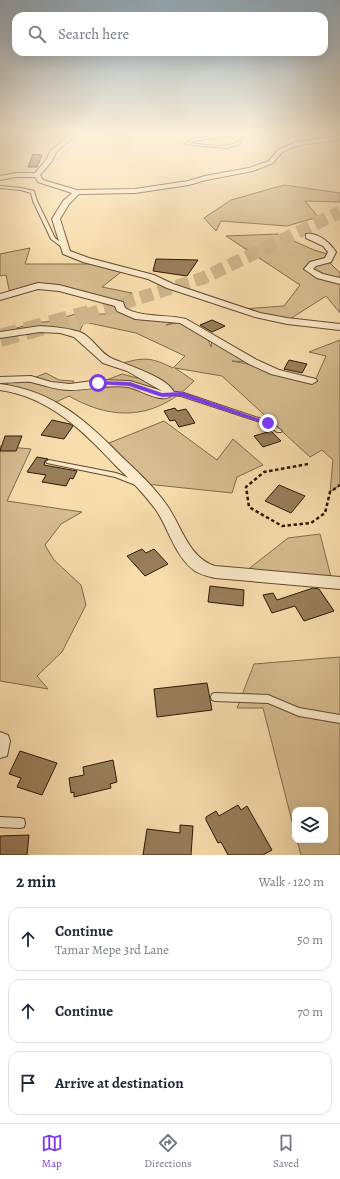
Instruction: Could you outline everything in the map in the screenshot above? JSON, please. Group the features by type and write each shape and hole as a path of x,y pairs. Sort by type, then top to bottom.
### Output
{"street":[{"path":"0,178 16,175 37,175 40,180 77,192 135,191 189,184 205,178 234,173"},
{"path":"77,192 66,203 56,219 66,252 86,260 151,277 170,286 258,315 287,321 340,327"},
{"path":"309,236 326,244 332,252 328,260 313,264 308,269 320,276 340,281"},
{"path":"0,297 38,286 59,288 120,304 120,309 128,315 144,318 173,318 182,321 253,362 275,372 312,381"},
{"path":"0,335 40,330 60,330 78,335 107,361 120,364 155,382 167,389 168,393 162,395 130,384 98,383 70,387 50,385 31,379 0,380"},
{"path":"0,387 14,389 32,395 52,404 77,420 144,486 161,507 188,554 198,566 214,572 340,583"},
{"path":"0,741 0,749"}],"lane":[{"path":"0,188 22,189 33,192 35,201 53,239 64,247"},
{"path":"168,393 182,394 260,420 268,423 279,431"},
{"path":"49,462 116,475 144,486"},
{"path":"215,698 268,699 299,712 340,719"},
{"path":"0,822 20,823"}],"path":[{"path":"308,464 264,472 246,487 249,507 282,526 311,523 325,513 330,492 340,485"}],"shaded area":[{"path":"284,185 340,193 340,202 305,201 318,217 287,226 221,221 216,231 204,218 231,200"},
{"path":"278,234 314,250 331,255 328,261 340,273 340,313 326,296 287,321 242,309 284,306 300,285 226,236"},
{"path":"30,248 25,264 100,264 125,269 102,287 132,293 119,302 38,286 10,294 6,275 0,276 0,254"},
{"path":"118,307 127,315 178,321 166,325 181,322 207,337 211,347 212,341 248,362 232,361 252,365 314,383 326,356 309,352 340,340 340,485 330,492 333,460 322,450 310,457 222,376 175,368 194,381 180,394 165,403 150,409 119,413 102,410 69,396 52,404 8,387 6,379 31,379 46,373 59,380 74,381 70,386 99,383 122,374 152,382 120,364 135,360 147,359 173,368 185,356 136,333 84,322 78,335 60,330 3,332 34,323 53,321 75,314 109,314"},
{"path":"164,421 217,460 233,439 263,465 237,477 232,493 146,484 104,445"},
{"path":"0,446 31,449 7,501 82,512 61,524 45,545 54,560 81,585 86,605 62,652 37,676 48,689 0,681"},
{"path":"320,534 331,577 246,571 288,538"},
{"path":"340,657 340,855 301,855 298,843 328,843 328,807 292,807 292,821 263,708 237,708 254,664"}],"building":[{"path":"156,259 198,260 187,276 153,271"},
{"path":"212,320 225,326 212,332 200,325"},
{"path":"289,360 307,364 302,373 284,369"},
{"path":"175,408 177,411 186,409 195,423 179,427 175,420 170,421 164,411"},
{"path":"52,420 73,426 64,439 41,435"},
{"path":"271,431 281,441 263,447 254,436"},
{"path":"5,436 22,436 16,451 0,451"},
{"path":"37,457 48,459 45,461 44,465 77,471 73,479 70,478 66,486 42,482 46,475 27,472"},
{"path":"279,485 305,496 291,513 265,501"},
{"path":"142,549 146,553 154,549 168,564 145,576 127,556"},
{"path":"210,586 244,590 243,606 208,602"},
{"path":"313,588 319,589 334,611 304,621 295,606 272,613 263,595 273,593 277,600"},
{"path":"207,683 212,710 157,717 154,689"},
{"path":"20,751 57,763 42,795 17,787 21,778 9,774"},
{"path":"113,760 117,782 110,784 111,788 74,797 74,792 71,793 69,778 84,775 83,767"},
{"path":"238,805 241,810 247,806 272,850 263,855 228,855 221,842 218,843 206,820 206,817 216,811 219,816"},
{"path":"180,825 193,826 191,855 143,855 147,829 180,833"},
{"path":"29,835 27,855 0,855 0,836"}],"tunnel":[{"path":"86,315 203,278 340,212"},
{"path":"0,338 89,314"}],"route":[{"path":"98,383 130,384 162,395 168,393 182,394 268,423"}]}
